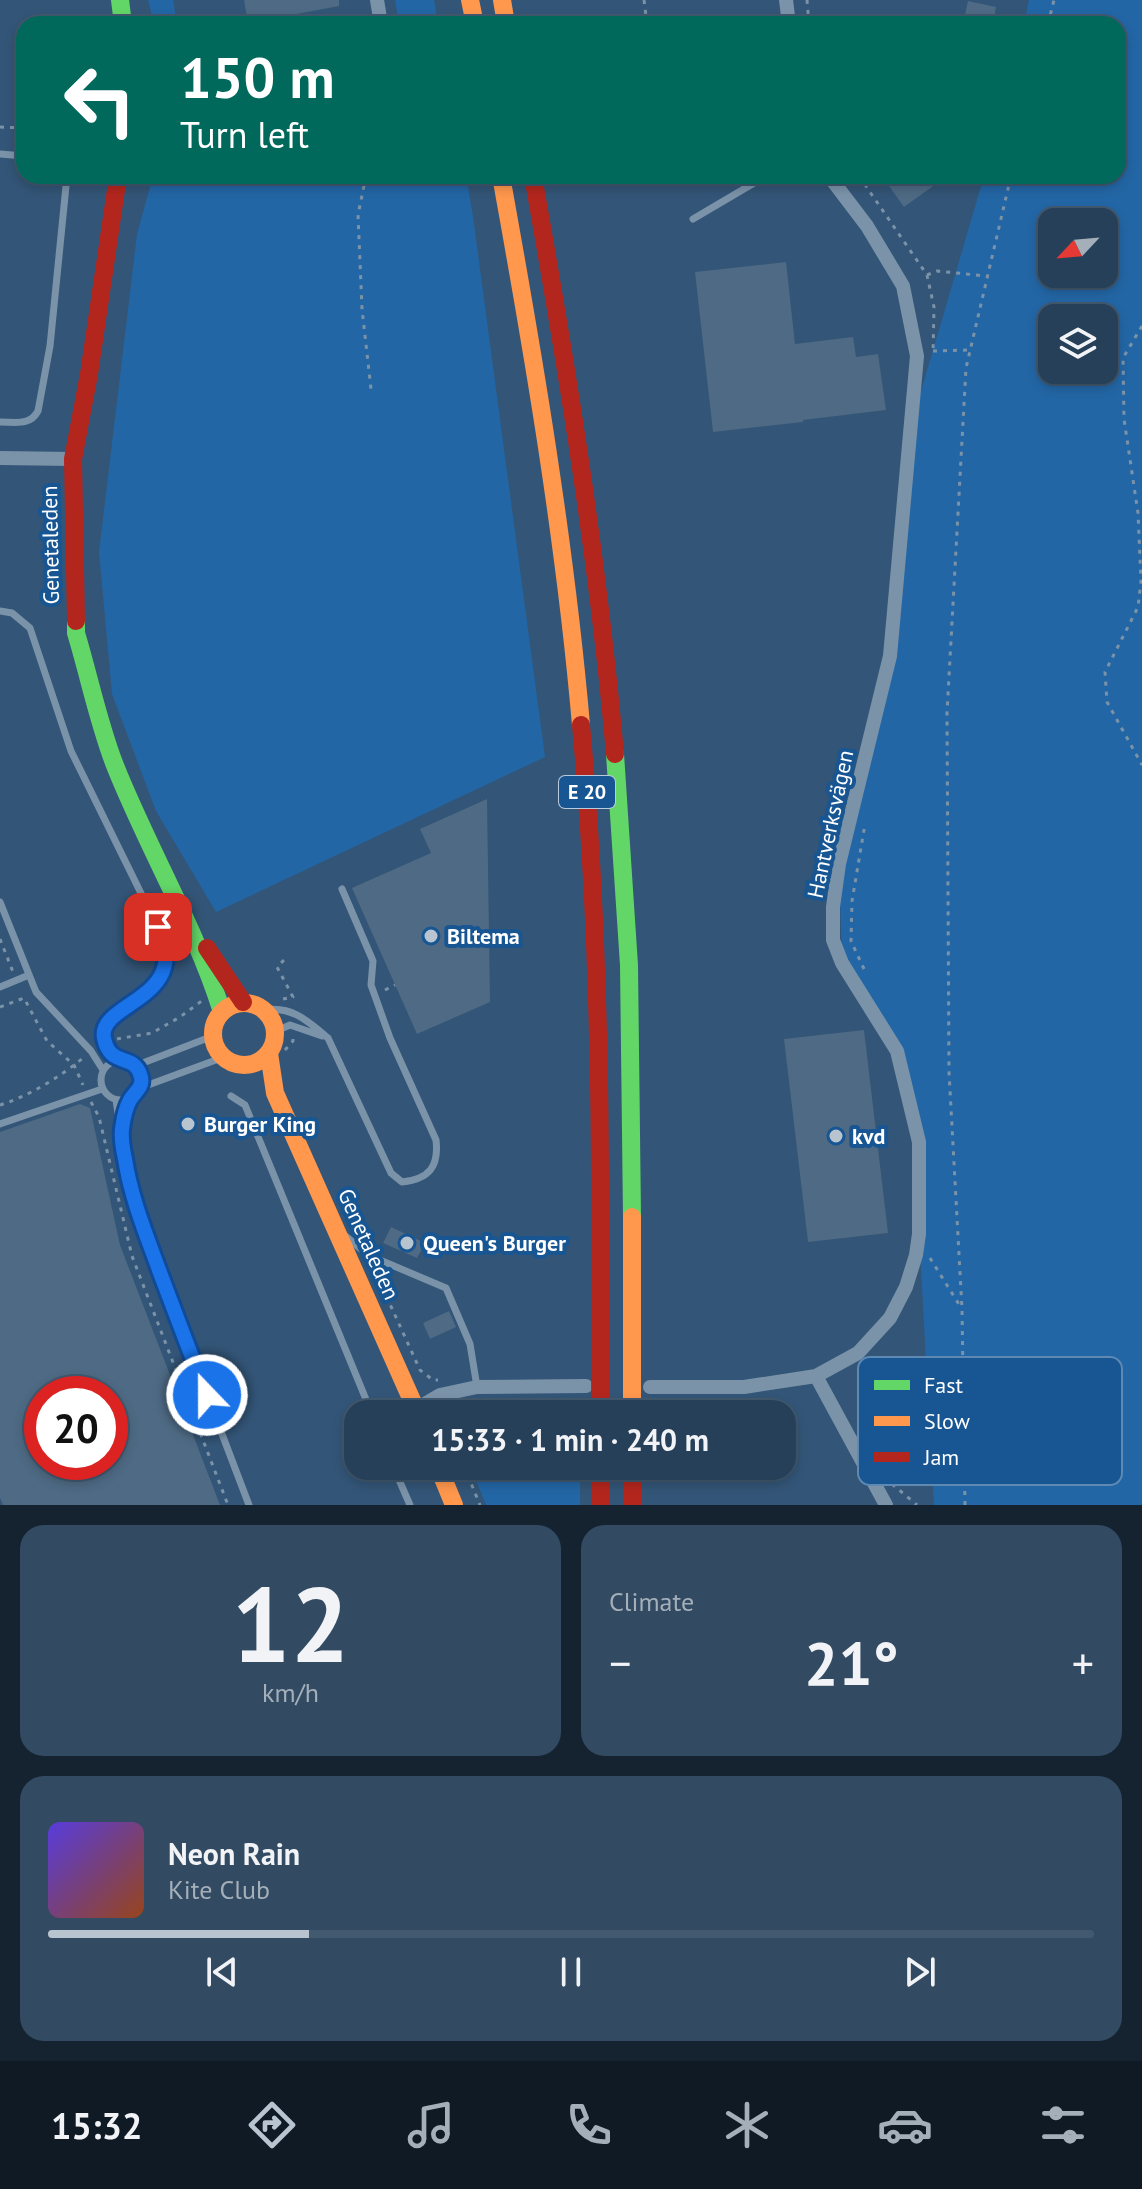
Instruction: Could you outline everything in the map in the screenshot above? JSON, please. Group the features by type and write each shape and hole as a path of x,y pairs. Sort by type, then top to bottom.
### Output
{"main road":[{"name":"Genetaleden","path":"117,184 89,374 73,459 76,633 114,762 222,1012"},
{"name":"E 20","path":"502,184 561,542 576,660 586,777 599,1004 600,1400"},
{"name":"E 20","path":"534,184 592,538 616,773 626,902 629,1009 632,1400"},
{"name":"Genetaleden","path":"175,898 243,1002"},
{"path":"224,1057 216,1047 213,1036 222,1012 231,1006 243,1002 265,1010 273,1020 276,1031"},
{"name":"Genetaleden","path":"276,1031 269,1053 275,1093 412,1400"},
{"path":"246,1065 258,1062 269,1053"},
{"name":"Genetaleden","path":"224,1057 246,1065 275,1093"},
{"path":"444,1480 454,1505"},
{"path":"600,1480 600,1505"},
{"path":"632,1480 632,1505"}],"street":[{"name":"Hantverksvägen","path":"650,1387 744,1387 816,1376 858,1353 890,1318 906,1287 916,1255 919,1234 919,1142 897,1051 842,963 833,940 833,918 839,864 890,656 917,356 903,286 867,226 835,184"},
{"path":"0,458 73,459"},
{"path":"816,1376 858,1453"},
{"path":"433,1400 440,1395 477,1387 586,1386"},
{"path":"875,1485 886,1505"}],"lane":[{"path":"0,422 27,423 34,419 38,411 50,346 66,184"},
{"path":"693,219 752,184"},
{"path":"0,611 12,613 30,628 71,751 165,942 164,967 155,988 108,1021 103,1035 109,1053 118,1060"},
{"path":"265,1010 281,1008 314,1026 328,1038 391,1173 402,1182 413,1181 434,1168 438,1156 436,1140 390,1038 371,985 373,961 342,889"},
{"path":"0,902 36,992 91,1051 103,1070"},
{"path":"0,987 29,975"},
{"path":"276,1031 290,1025 328,1038"},
{"path":"135,1066 213,1036"},
{"path":"122,1130 130,1098 140,1088 224,1057"},
{"path":"130,1098 116,1100 102,1089 101,1076 107,1065 124,1060 135,1066 141,1076 140,1088"},
{"path":"0,1124 102,1089"},
{"path":"231,1096 245,1105 366,1400"},
{"path":"116,1100 128,1178 138,1213 249,1505"},
{"path":"335,1228 368,1255 446,1288 470,1344 477,1387"},
{"path":"399,1480 410,1505"}],"path":[{"path":"364,184 358,215 362,309 371,389"},
{"path":"864,184 927,275 934,307 931,367"},
{"path":"963,1357 949,1072 947,713 966,368 1009,184"},
{"path":"927,275 937,271 988,276"},
{"path":"1142,326 1123,358 1124,419 1138,513 1141,581 1138,607 1105,672 1107,702 1142,765"},
{"path":"933,351 970,350"},
{"path":"867,815 852,901 851,941 868,978"},
{"path":"0,940 24,998 47,1041 74,1065 99,1117 132,1256 228,1505"},
{"path":"283,999 293,997 277,967 286,958"},
{"path":"0,1007 24,998"},
{"path":"0,1105 16,1100 74,1065"},
{"path":"922,1267 928,1254 962,1309"},
{"path":"153,1331 160,1329"},
{"path":"470,1480 480,1505"},
{"path":"965,1485 965,1505"}],"shaded area":[{"path":"148,0 173,0 176,16 151,16"},
{"path":"395,0 434,0 437,16 398,16"},
{"path":"1029,0 1142,0 1142,1505 934,1505 933,1485 1122,1485 1122,1357 926,1357 919,1234 919,1142 897,1051 842,963 839,864 890,656 912,422 982,184 1126,184 1126,16 1026,16"},
{"path":"151,184 467,184 545,757 216,912 156,811 112,694 99,552 137,234"},
{"path":"476,1480 580,1480 580,1505 486,1505"}],"building":[{"path":"244,0 339,0 339,6 285,16 247,16"},
{"path":"968,1 996,7 994,16 965,16"},
{"path":"888,184 936,184 904,207"},
{"path":"786,262 795,344 853,337 856,357 878,354 886,410 713,432 695,272"},
{"name":"Biltema","path":"487,799 490,1002 417,1034 352,888 431,853 420,829"},
{"name":"kvd","path":"864,1030 888,1233 808,1242 784,1039"},
{"path":"80,1104 90,1108 120,1245 220,1505 3,1505 0,1498 0,1132"},
{"path":"391,1227 425,1243 417,1258 383,1243"},
{"path":"449,1311 456,1327 430,1339 423,1323"}],"traffic: fast":[{"path":"120,0 122,16"},
{"path":"76,621 76,633 114,763 185,918 222,1012"},
{"path":"615,754 629,965 632,1217"}],"traffic: slow":[{"path":"470,0 473,16"},
{"path":"502,0 505,16"},
{"path":"502,184 547,450 581,725"},
{"path":"244,1003 256,1005 266,1012 273,1022 275,1034 273,1046 266,1056 256,1063 244,1065 232,1063 222,1056 215,1046 213,1034 215,1022 222,1012 232,1005 244,1003"},
{"path":"269,1053 275,1093 412,1400"},
{"path":"632,1217 632,1400"},
{"path":"444,1480 454,1505"}],"traffic: jam":[{"path":"76,621 73,459 89,374 117,184"},
{"path":"534,184 580,464 600,608 615,754"},
{"path":"581,725 597,983 600,1400"},
{"path":"207,948 243,1002"},
{"path":"600,1480 600,1505"},
{"path":"632,1480 632,1505"}],"place":[{"name":"Biltema","path":"431,936"},
{"name":"Burger King","path":"188,1124"},
{"name":"kvd","path":"836,1136"},
{"name":"Queen's Burger","path":"407,1243"}],"route":[{"path":"158,927 165,942 164,967 155,988 108,1021 103,1035 109,1053 118,1060 130,1062 141,1076 140,1088 130,1098 122,1130 128,1178 138,1213 207,1395"}]}
